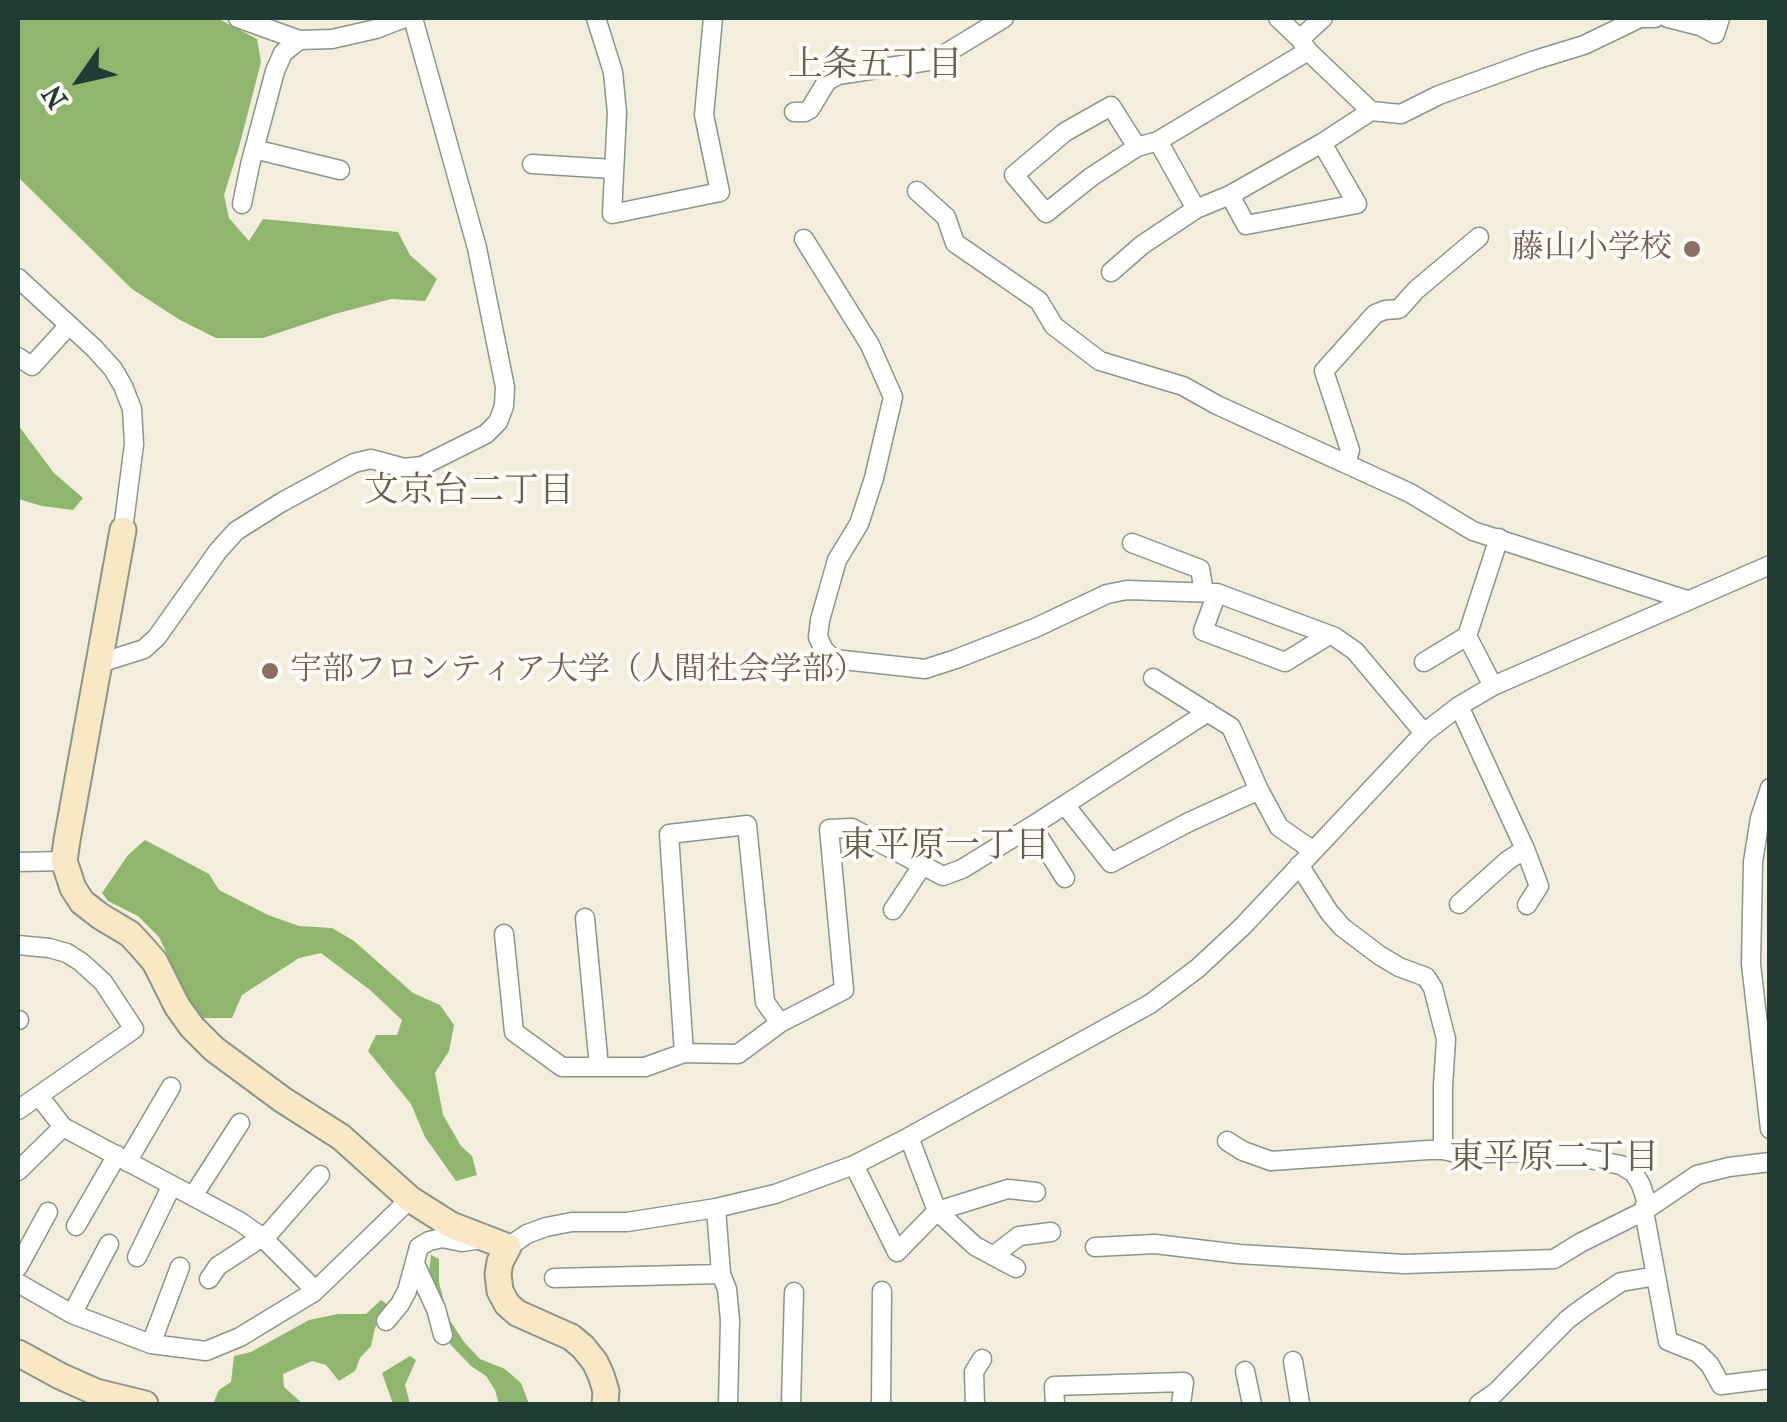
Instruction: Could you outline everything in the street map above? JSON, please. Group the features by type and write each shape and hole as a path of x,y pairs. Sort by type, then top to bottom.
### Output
{"street":[{"path":"238,18 298,40 332,40 404,18"},
{"path":"100,663 144,648 157,638 236,532 282,502 354,463 371,459 404,468 422,466 486,434 498,422 505,387 480,265 413,18"},
{"path":"596,18 613,72 616,114 612,214 720,192 704,116 713,18"},
{"path":"794,112 810,110 827,81 838,75 935,60 1004,18"},
{"path":"1278,18 1371,111"},
{"path":"1137,147 1110,106 1065,132 1014,175 1046,213 1137,147 1158,141 1304,45 1323,18"},
{"path":"1111,272 1196,209 1230,195 1371,111 1401,114 1439,94 1584,45 1640,18 1655,18"},
{"path":"1668,18 1715,34 1720,18"},
{"path":"242,204 275,71 282,53 298,40"},
{"path":"1158,141 1196,209"},
{"path":"1230,195 1246,225 1356,204 1322,143"},
{"path":"254,148 340,170"},
{"path":"532,164 613,169"},
{"path":"917,191 946,217 954,243 1039,301 1054,326 1100,361 1182,386 1410,493 1473,531 1687,600"},
{"path":"1346,464 1350,450 1324,372 1376,314 1398,308 1479,237"},
{"path":"804,239 870,345 892,397 874,478 859,524 837,560 820,620 818,637 834,659 925,669 1036,628 1107,594 1127,590 1211,593 1329,635 1355,652 1424,733"},
{"path":"18,278 70,324 113,370 132,409 134,444 123,530 64,861 73,888 82,902 142,946 155,962 177,1006 214,1049 341,1137 410,1199 451,1225 497,1242"},
{"path":"18,357 32,366 70,324"},
{"path":"1424,662 1467,636 1500,538"},
{"path":"1132,542 1200,569 1211,593 1203,630 1285,662 1329,635"},
{"path":"386,1322 400,1304 416,1266 416,1254 429,1241 442,1238 497,1242 572,1222 627,1222 716,1208 775,1194 854,1165 909,1137 1150,1004 1198,968 1424,733 1458,706 1493,686 1770,565"},
{"path":"1467,636 1493,686"},
{"path":"1154,678 1231,727 1279,827 1312,850"},
{"path":"1458,706 1539,886 1527,905"},
{"path":"504,934 514,1032 562,1068 645,1066 684,1053 738,1054 780,1023 844,990 829,828 852,828 943,876 962,869 1032,826 1208,712"},
{"path":"1770,788 1760,818 1753,862 1751,946 1770,1130"},
{"path":"1065,804 1111,863 1258,790"},
{"path":"684,1053 669,834 747,824 765,1002 780,1023"},
{"path":"1032,826 1065,878"},
{"path":"1459,904 1525,849"},
{"path":"18,862 64,861"},
{"path":"1299,864 1342,927 1380,955 1426,977 1433,988 1446,1038 1443,1150"},
{"path":"894,910 922,866"},
{"path":"584,918 599,1067"},
{"path":"18,945 49,948 81,962 102,982 134,1029 18,1110"},
{"path":"76,1226 171,1087"},
{"path":"39,1096 63,1127 262,1237 314,1292"},
{"path":"193,1196 240,1122"},
{"path":"18,1171 63,1127"},
{"path":"909,1137 938,1211 974,1246 1016,1268"},
{"path":"1227,1141 1270,1161 1443,1150 1461,1154 1547,1151 1620,1164 1634,1174 1646,1200 1644,1211 1668,1341 1698,1352 1710,1364 1720,1385 1770,1379"},
{"path":"1095,1247 1155,1244 1239,1254 1404,1264 1554,1259 1644,1211 1697,1175 1770,1162"},
{"path":"854,1165 897,1252 938,1211 1008,1189 1036,1192"},
{"path":"209,1279 218,1266 270,1232 320,1174"},
{"path":"137,1256 172,1185"},
{"path":"18,1283 72,1314 151,1344 206,1351 240,1337 314,1292 410,1199"},
{"path":"716,1208 721,1274 727,1289 730,1320 728,1404"},
{"path":"18,1267 48,1212"},
{"path":"993,1256 1019,1236 1051,1232"},
{"path":"497,1242 500,1291 506,1304 583,1347 601,1375 605,1404"},
{"path":"72,1314 110,1244"},
{"path":"416,1266 432,1297 443,1335"},
{"path":"151,1344 180,1267"},
{"path":"554,1278 721,1274"},
{"path":"1479,1404 1584,1307 1621,1282 1656,1276"},
{"path":"881,1404 882,1291"},
{"path":"791,1404 794,1292"},
{"path":"18,1352 96,1392 146,1404"},
{"path":"976,1404 974,1372 982,1359"},
{"path":"1294,1361 1300,1404"},
{"path":"1245,1370 1252,1404"},
{"path":"1055,1404 1054,1386 1184,1382 1180,1404"}],"green space":[{"path":"18,18 217,18 257,39 261,62 224,195 229,218 249,241 263,219 398,232 410,255 437,279 425,301 391,299 263,338 216,338 132,289 18,177"},
{"path":"18,425 54,473 83,498 73,510 18,499"},
{"path":"145,840 209,874 219,890 268,915 299,926 332,928 354,941 413,993 440,1005 454,1025 449,1051 435,1073 443,1115 461,1146 472,1156 477,1175 456,1181 425,1137 411,1104 368,1051 376,1035 397,1035 402,1020 321,953 299,958 242,995 232,1018 201,1018 159,937 138,916 108,901 102,893 128,855"},
{"path":"431,1255 439,1259 439,1283 449,1319 464,1342 480,1359 505,1369 521,1383 529,1404 499,1404 486,1376 448,1342 429,1274"},
{"path":"381,1300 388,1305 375,1328 371,1346 355,1371 339,1381 326,1365 312,1361 283,1374 284,1387 303,1404 213,1404 219,1390 231,1382 234,1356 251,1352 309,1320 366,1314"},
{"path":"410,1356 416,1360 405,1385 410,1404 393,1404 382,1373"}],"place":[{"name":"藤山小学校","path":"1692,249"},
{"name":"宇部フロンティア大学（人間社会学部）","path":"270,671"}],"district":[{"name":"上条五丁目","path":"875,66"},
{"name":"文京台二丁目","path":"469,492"},
{"name":"東平原一丁目","path":"945,847"},
{"name":"東平原二丁目","path":"1554,1159"}]}
